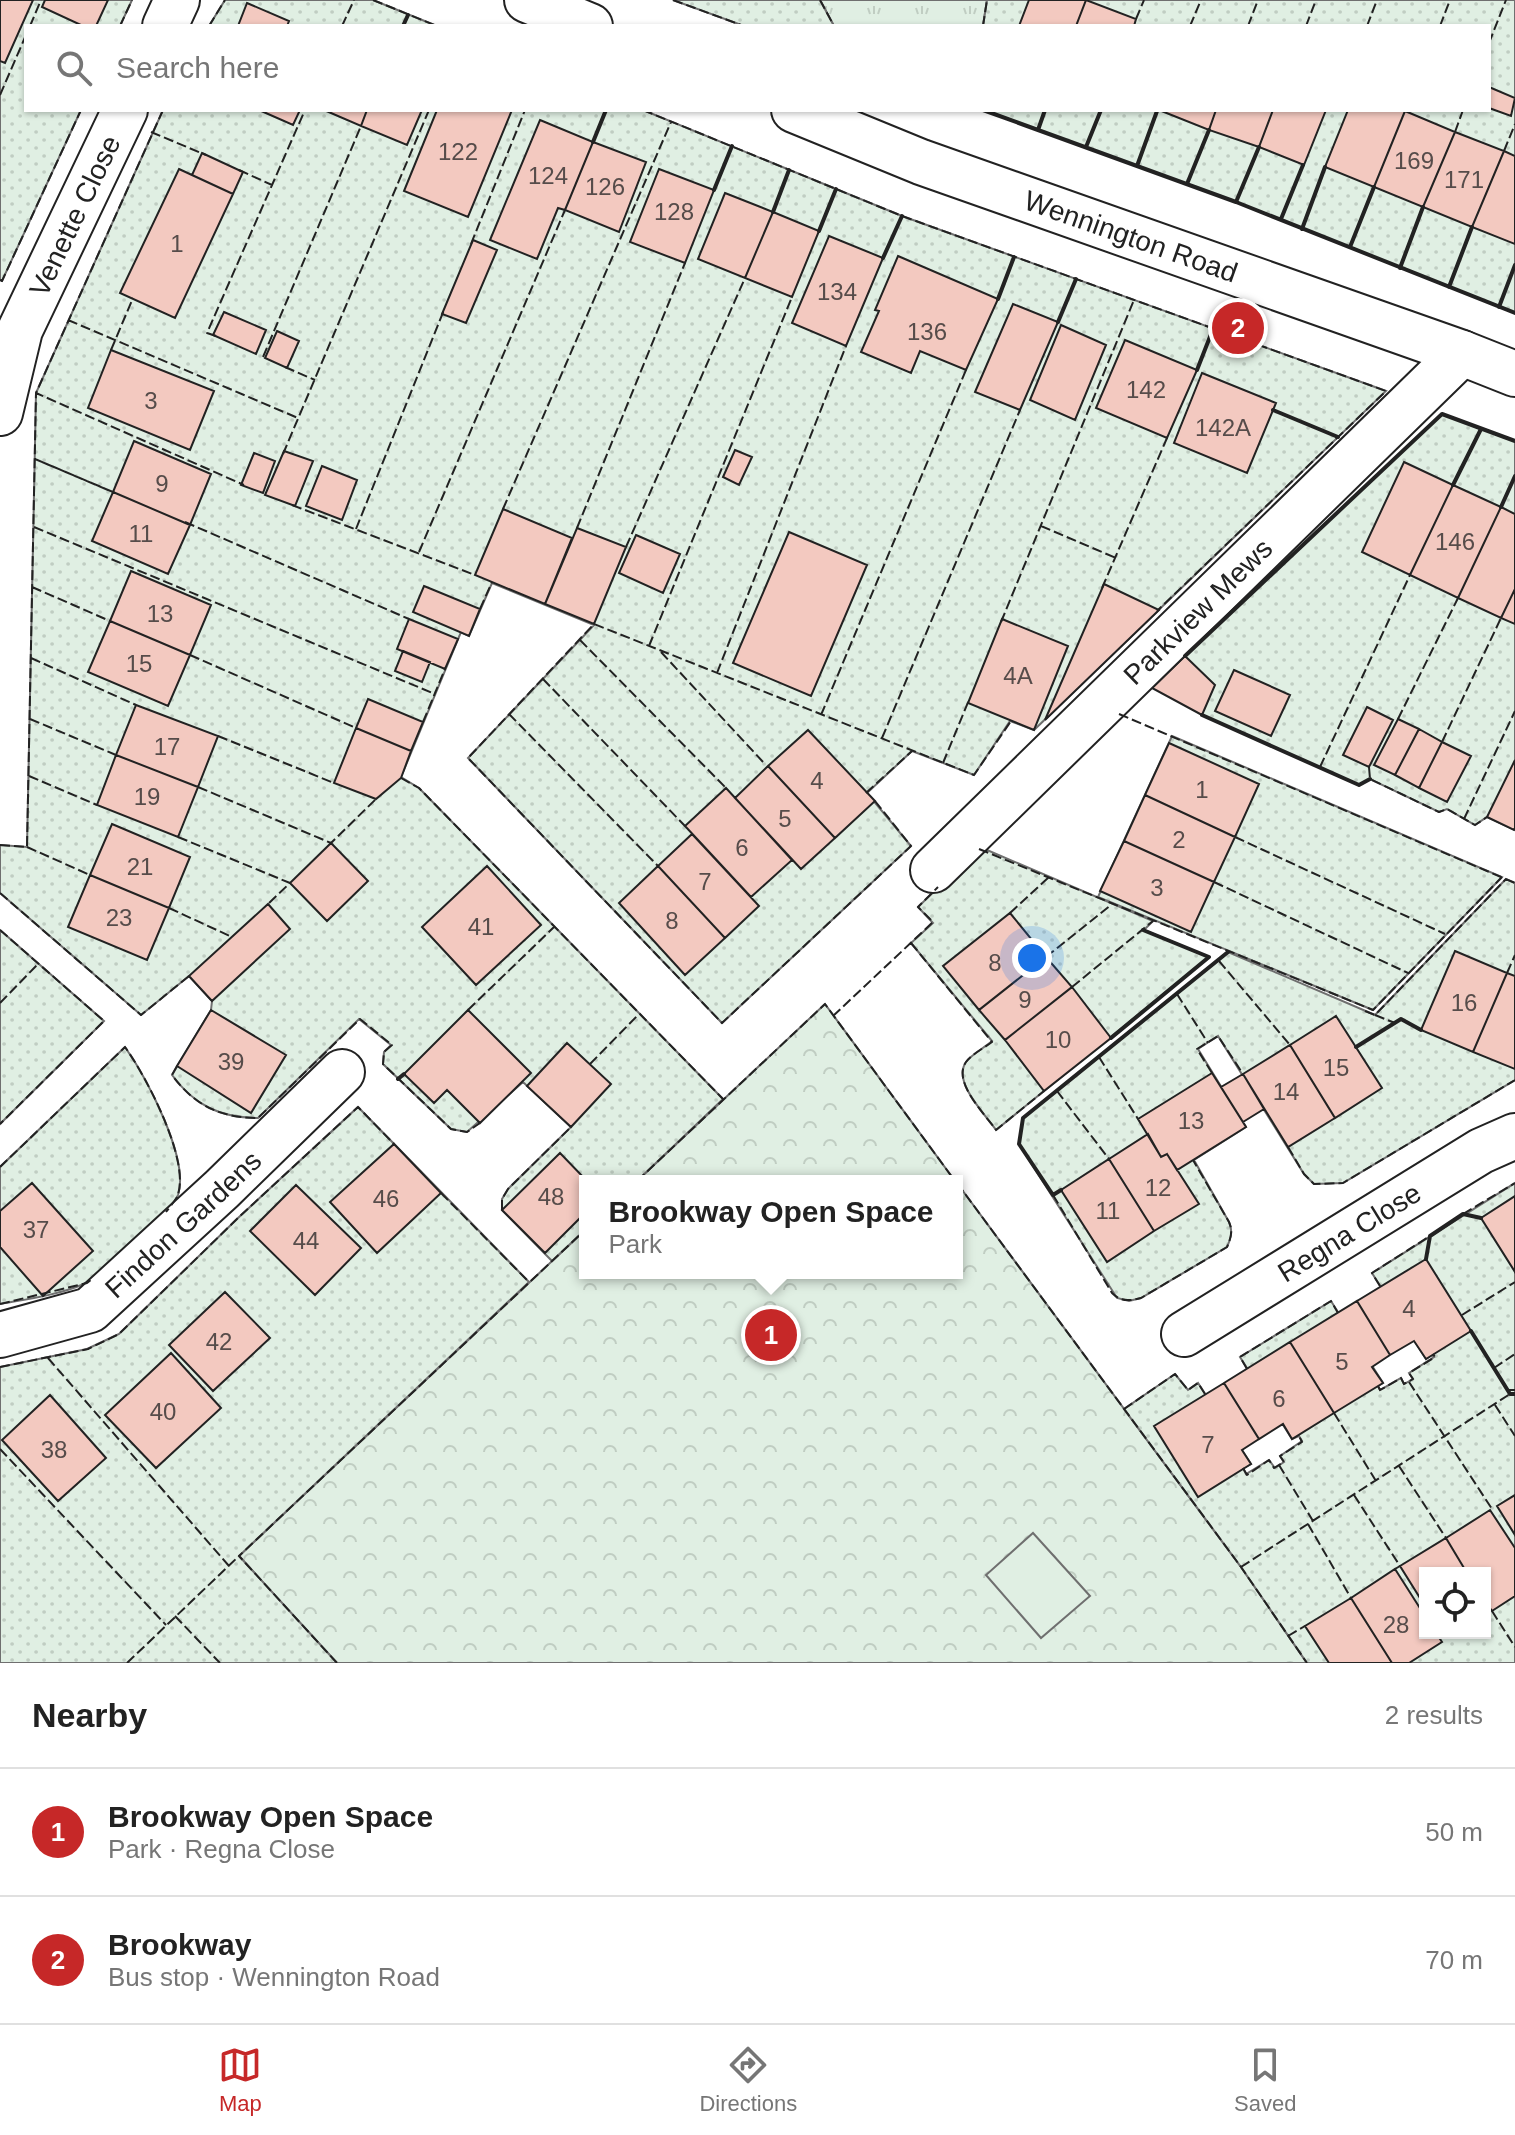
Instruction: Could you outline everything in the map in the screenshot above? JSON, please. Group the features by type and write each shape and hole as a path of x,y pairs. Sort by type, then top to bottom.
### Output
{"street":[{"path":"166,24 177,0"},
{"path":"527,0 585,24"},
{"name":"Venette Close","path":"0,413 20,330 124,112"},
{"name":"Wennington Road","path":"799,112 921,162 1515,374"},
{"name":"Parkview Mews","path":"933,870 1462,353"},
{"name":"Findon Gardens","path":"0,1335 90,1310 222,1189 342,1072"},
{"name":"Regna Close","path":"1184,1334 1481,1151 1515,1136"}],"green space":[{"path":"0,0 132,0 121,24 24,24 24,112 80,112 0,280"},
{"path":"225,0 373,0 432,24 210,24"},
{"path":"673,0 820,0 833,24 739,24"},
{"path":"820,0 987,0 983,24 833,24"},
{"path":"987,0 1515,0 1515,313 1236,202 988,112 1491,112 1491,24 983,24"},
{"path":"162,112 648,112 902,216 1386,391 1034,730 1010,721 974,775 912,751 867,793 911,846 722,1023 468,758 594,625 492,583 469,636 461,632 401,777 419,788 723,1099 643,1175 579,1175 579,1236 552,1261 502,1210 502,1199 508,1189 571,1127 523,1082 467,1132 451,1129 383,1064 384,1052 391,1045 359,1019 258,1118 220,1112 199,1102 172,1075 211,1010 212,1001 189,976 141,1015 0,893 0,845 27,847 36,393"},
{"path":"1442,414 1515,441 1515,830 1487,817 1475,825 1447,809 1439,812 1370,779 1359,785 1202,715 1185,656"},
{"path":"1172,736 1502,877 1373,1010 1098,897"},
{"path":"980,847 1153,921 1144,930 1209,957 996,1130 972,1098 963,1079 966,1062 992,1041 911,943 933,923 918,907"},
{"path":"1506,879 1515,883 1515,1080 1343,1183 1314,1184 1304,1174 1218,1036 1198,1049 1246,1127 1194,1160 1229,1222 1231,1231 1227,1247 1141,1298 1129,1301 1117,1298 1019,1144 1023,1118 1228,952 1375,1015"},
{"path":"0,930 104,1021 0,1124"},
{"path":"825,1004 951,1175 643,1175"},
{"path":"125,1047 144,1078 172,1140 178,1161 178,1195 150,1230 93,1279 64,1291 0,1304 0,1167"},
{"path":"358,1107 529,1282 239,1556 337,1663 0,1663 0,1367 87,1349 119,1334"},
{"path":"1515,1183 1515,1663 1307,1663 1241,1567 1124,1409 1175,1374 1188,1390 1198,1383 1251,1464 1243,1468 1246,1474 1269,1460 1275,1468 1284,1462 1280,1456 1302,1441 1299,1436 1292,1439 1240,1357 1331,1301 1383,1383 1378,1386 1380,1390 1401,1378 1404,1384 1413,1379 1409,1373 1434,1357 1432,1355 1426,1359 1372,1273"},
{"path":"963,1191 1241,1567 1307,1663 337,1663 239,1556 579,1236 579,1279 963,1279"},
{"path":"1033,1533 1090,1596 1041,1638 986,1575"}],"building":[{"path":"0,0 33,0 5,63 0,61"},
{"path":"45,0 108,0 97,24 79,24 42,7"},
{"path":"1029,0 1086,0 1077,24 1020,24"},
{"path":"1086,0 1136,19 1135,24 1077,24"},
{"path":"247,3 289,21 288,24 239,24"},
{"path":"1491,88 1515,98 1511,116 1491,109"},
{"path":"264,112 299,112 293,125"},
{"path":"329,112 366,112 361,126"},
{"path":"366,112 421,112 407,145 361,126"},
{"path":"436,112 511,112 468,217 404,191"},
{"path":"1164,112 1215,112 1209,130"},
{"path":"1215,112 1272,112 1259,147 1209,130"},
{"path":"1272,112 1325,112 1304,165 1259,147"},
{"path":"1347,112 1405,112 1374,187 1325,167"},
{"path":"1405,112 1455,132 1423,207 1374,187"},
{"path":"540,120 593,142 565,210 558,208 537,259 490,240"},
{"path":"1455,132 1504,151 1472,227 1423,207"},
{"path":"593,142 646,162 619,232 565,210"},
{"path":"1504,151 1515,156 1515,244 1472,227"},
{"path":"202,153 243,172 233,194 192,175"},
{"path":"179,169 233,194 175,318 120,293"},
{"path":"659,169 714,190 685,263 630,242"},
{"path":"725,193 773,212 745,278 698,259"},
{"path":"773,212 819,231 792,297 745,278"},
{"path":"829,236 883,258 846,346 792,323"},
{"path":"473,240 497,250 466,323 442,314"},
{"path":"898,256 998,299 966,370 920,351 911,373 861,352"},
{"path":"1013,304 1058,322 1020,410 975,392"},
{"path":"224,312 266,330 256,354 213,335"},
{"path":"1061,325 1106,345 1075,420 1030,400"},
{"path":"277,331 299,341 287,368 265,358"},
{"path":"1125,340 1197,370 1167,438 1096,408"},
{"path":"111,350 214,391 190,450 88,408"},
{"path":"1202,373 1276,403 1247,473 1174,443"},
{"path":"134,441 211,474 190,525 113,492"},
{"path":"735,450 752,457 739,485 723,477"},
{"path":"284,451 313,461 295,506 265,495"},
{"path":"254,453 275,461 263,493 241,485"},
{"path":"1404,462 1453,485 1410,575 1362,552"},
{"path":"322,466 357,480 342,520 306,506"},
{"path":"1453,485 1501,507 1458,598 1410,575"},
{"path":"113,492 190,525 168,574 92,541"},
{"path":"1501,507 1515,514 1515,589 1501,618 1458,598"},
{"path":"503,509 572,538 545,604 475,575"},
{"path":"577,528 626,547 594,624 545,604"},
{"path":"789,532 867,565 811,696 733,663"},
{"path":"636,535 680,554 663,593 619,573"},
{"path":"131,571 211,605 190,655 110,621"},
{"path":"1104,584 1159,610 1045,720"},
{"path":"424,586 480,609 469,636 413,612"},
{"path":"1515,589 1515,624 1501,618"},
{"path":"409,619 458,639 445,669 397,649"},
{"path":"1002,619 1068,646 1034,730 968,703"},
{"path":"110,621 190,655 168,706 88,672"},
{"path":"403,651 430,662 422,682 395,671"},
{"path":"1185,656 1215,685 1202,715 1152,688"},
{"path":"1234,670 1290,695 1271,736 1215,711"},
{"path":"368,699 423,722 411,751 356,728"},
{"path":"136,705 218,736 198,787 116,755"},
{"path":"1367,707 1393,720 1369,767 1343,755"},
{"path":"1398,719 1419,729 1395,775 1374,765"},
{"path":"356,728 411,751 401,778 376,799 334,783"},
{"path":"1419,729 1442,742 1419,788 1395,775"},
{"path":"808,730 875,801 835,838 768,766"},
{"path":"1442,742 1471,756 1447,802 1419,788"},
{"path":"1169,743 1259,784 1235,837 1145,795"},
{"path":"116,755 198,787 178,837 97,805"},
{"path":"1515,760 1515,828 1514,830 1487,817"},
{"path":"768,766 835,838 801,869 735,798"},
{"path":"726,788 792,860 751,897 685,826"},
{"path":"1145,795 1235,837 1214,882 1124,841"},
{"path":"112,824 190,857 169,908 90,875"},
{"path":"692,834 759,906 725,938 658,866"},
{"path":"1124,841 1214,882 1191,932 1100,891"},
{"path":"331,843 368,881 327,921 290,883"},
{"path":"487,866 541,925 476,985 422,927"},
{"path":"658,866 725,938 685,975 619,903"},
{"path":"90,875 169,908 147,960 68,927"},
{"path":"268,904 290,929 212,1001 189,976"},
{"path":"1010,913 1046,957 979,1010 943,966"},
{"path":"1455,951 1507,973 1473,1052 1421,1030"},
{"path":"1046,957 1072,987 1005,1040 979,1010"},
{"path":"1507,973 1515,976 1515,1069 1473,1052"},
{"path":"1072,987 1111,1038 1044,1091 1005,1040"},
{"path":"211,1010 286,1055 251,1113 177,1066"},
{"path":"468,1010 531,1073 480,1123 447,1090 434,1103 404,1074"},
{"path":"1336,1016 1382,1088 1335,1118 1290,1045"},
{"path":"567,1043 611,1084 571,1127 527,1086"},
{"path":"1290,1045 1335,1118 1288,1147 1243,1074"},
{"path":"1212,1073 1246,1127 1177,1170 1167,1154 1161,1157 1138,1119"},
{"path":"1243,1074 1264,1109 1243,1122 1221,1087"},
{"path":"1148,1134 1161,1157 1167,1154 1199,1204 1154,1231 1109,1159"},
{"path":"394,1144 441,1193 377,1253 330,1202"},
{"path":"560,1153 581,1175 579,1219 545,1253 502,1210"},
{"path":"1109,1159 1154,1231 1107,1262 1061,1190"},
{"path":"32,1183 93,1251 43,1296 0,1247 0,1211"},
{"path":"296,1185 361,1248 315,1295 250,1231"},
{"path":"1515,1196 1515,1272 1481,1218"},
{"path":"1426,1259 1471,1331 1426,1359 1414,1341 1390,1355 1357,1301"},
{"path":"225,1292 270,1338 213,1391 169,1345"},
{"path":"1357,1301 1390,1355 1372,1367 1383,1383 1334,1413 1290,1342"},
{"path":"1290,1342 1334,1413 1292,1439 1283,1424 1259,1439 1224,1383"},
{"path":"171,1353 221,1408 156,1468 105,1415"},
{"path":"1224,1383 1259,1439 1242,1450 1251,1464 1198,1497 1154,1426"},
{"path":"50,1395 106,1458 58,1501 2,1440"},
{"path":"1515,1495 1515,1535 1497,1506"},
{"path":"1490,1510 1515,1548 1515,1596 1492,1611 1491,1567 1463,1567 1446,1538"},
{"path":"1446,1538 1463,1567 1419,1567 1419,1596 1400,1566"},
{"path":"1395,1569 1419,1607 1419,1639 1440,1639 1442,1642 1409,1663 1392,1663 1351,1598"},
{"path":"1351,1598 1392,1663 1329,1663 1305,1626"}],"fence":[{"path":"31,24 41,0"},
{"path":"121,24 132,0"},
{"path":"210,24 225,0"},
{"path":"343,24 354,0"},
{"path":"373,0 432,24"},
{"path":"673,0 739,24"},
{"path":"820,0 833,24"},
{"path":"983,24 987,0"},
{"path":"1136,19 1144,0"},
{"path":"1191,24 1201,0"},
{"path":"1249,24 1258,0"},
{"path":"1307,24 1316,0"},
{"path":"1368,24 1377,0"},
{"path":"1441,24 1450,0"},
{"path":"1491,38 1506,0"},
{"path":"0,95 24,40"},
{"path":"0,280 80,112"},
{"path":"162,112 36,393 244,485"},
{"path":"216,336 207,333 304,112"},
{"path":"283,454 428,112"},
{"path":"471,244 524,112"},
{"path":"648,112 902,216 1386,391 1157,611"},
{"path":"1455,132 1462,112"},
{"path":"503,509 671,122"},
{"path":"1504,151 1515,124"},
{"path":"263,357 361,126"},
{"path":"151,132 206,155"},
{"path":"239,170 272,185"},
{"path":"419,552 565,210"},
{"path":"577,528 685,263"},
{"path":"626,547 745,278"},
{"path":"649,646 792,297"},
{"path":"111,350 133,298"},
{"path":"1001,622 1134,300"},
{"path":"356,529 444,310"},
{"path":"68,320 298,418"},
{"path":"717,673 846,346"},
{"path":"285,367 315,380"},
{"path":"821,715 966,370"},
{"path":"0,845 27,847 36,393"},
{"path":"882,738 1020,410"},
{"path":"1102,588 1167,438"},
{"path":"113,492 35,459 115,493"},
{"path":"292,505 475,575"},
{"path":"185,522 409,619"},
{"path":"1041,526 1116,558"},
{"path":"34,527 435,694"},
{"path":"1320,767 1410,575"},
{"path":"480,609 492,582"},
{"path":"32,587 110,621"},
{"path":"1398,719 1458,598"},
{"path":"1442,742 1501,618"},
{"path":"875,801 911,846 722,1023 468,758 594,624 974,775 1011,721"},
{"path":"580,640 726,788"},
{"path":"661,652 764,763"},
{"path":"190,655 356,728"},
{"path":"31,658 136,705"},
{"path":"423,722 445,669"},
{"path":"543,679 685,826"},
{"path":"943,763 969,700"},
{"path":"1464,819 1515,711"},
{"path":"509,714 658,866"},
{"path":"1119,714 1515,883"},
{"path":"30,719 116,755"},
{"path":"218,736 334,783"},
{"path":"866,793 912,751"},
{"path":"1369,767 1370,779 1439,812 1447,809 1475,825 1487,817"},
{"path":"29,776 97,805"},
{"path":"401,778 419,788 723,1099"},
{"path":"198,787 331,843 376,799"},
{"path":"178,837 290,883 268,904"},
{"path":"1235,837 1445,934"},
{"path":"27,847 90,875"},
{"path":"979,849 1373,1010 1502,877"},
{"path":"1010,913 1049,877"},
{"path":"1365,1011 1375,1015 1506,879"},
{"path":"1214,882 1408,973"},
{"path":"833,1016 933,922 918,907 938,887"},
{"path":"0,893 141,1015 189,976"},
{"path":"1046,957 1111,905"},
{"path":"169,908 232,937"},
{"path":"1072,987 1153,921"},
{"path":"468,1010 554,927"},
{"path":"0,930 104,1021 0,1124"},
{"path":"911,943 992,1042 966,1062 963,1079 972,1098 996,1130 1044,1091"},
{"path":"1507,973 1515,955"},
{"path":"1219,961 1290,1045"},
{"path":"0,1003 38,964"},
{"path":"1177,994 1208,1043"},
{"path":"643,1175 825,1004 951,1175"},
{"path":"590,1064 639,1014"},
{"path":"1375,1015 1395,1023"},
{"path":"177,1066 172,1075 199,1102 232,1116 258,1118 360,1019 392,1045 384,1052 383,1064 451,1129 467,1132 480,1123"},
{"path":"1212,1073 1197,1049 1218,1036 1243,1074"},
{"path":"0,1167 125,1047 155,1098 173,1142 180,1182 177,1197 166,1212"},
{"path":"1099,1057 1138,1119"},
{"path":"1288,1147 1304,1174 1314,1184 1343,1183 1515,1080"},
{"path":"1057,1091 1109,1159"},
{"path":"0,1367 88,1349 119,1334 358,1107 394,1144"},
{"path":"502,1210 502,1199 508,1189 571,1127"},
{"path":"1053,1195 1112,1293 1119,1298 1133,1300 1227,1247 1231,1231 1229,1222 1193,1160"},
{"path":"1463,1214 1515,1183"},
{"path":"963,1191 1241,1567 1307,1663"},
{"path":"441,1193 529,1282"},
{"path":"337,1663 239,1556 579,1236"},
{"path":"1380,1286 1372,1273 1430,1236"},
{"path":"0,1304 87,1283 92,1279"},
{"path":"1462,1315 1515,1282"},
{"path":"1247,1369 1240,1357 1331,1301 1338,1313"},
{"path":"1378,1386 1380,1390 1401,1378 1404,1384 1413,1379 1409,1373 1435,1357 1433,1354"},
{"path":"1494,1368 1515,1354"},
{"path":"48,1358 229,1566"},
{"path":"1124,1409 1175,1374 1188,1390 1198,1383 1205,1394"},
{"path":"1409,1382 1492,1509"},
{"path":"1508,1390 1515,1390"},
{"path":"1241,1567 1510,1394"},
{"path":"1495,1405 1515,1436"},
{"path":"1334,1413 1376,1481"},
{"path":"1243,1468 1247,1475 1269,1460 1274,1468 1284,1462 1280,1456 1302,1442 1299,1436"},
{"path":"0,1449 166,1625"},
{"path":"1279,1465 1313,1521"},
{"path":"1399,1466 1446,1538"},
{"path":"1354,1495 1400,1566 1395,1569"},
{"path":"1308,1524 1351,1598"},
{"path":"127,1663 239,1556"},
{"path":"1492,1611 1515,1647"},
{"path":"175,1616 220,1663"},
{"path":"1288,1636 1305,1626"}],"wall":[{"path":"404,24 408,15"},
{"path":"593,142 605,112"},
{"path":"988,112 1236,202 1515,313"},
{"path":"1038,130 1044,112"},
{"path":"1086,147 1100,112"},
{"path":"1137,166 1157,112"},
{"path":"1187,184 1209,130"},
{"path":"714,190 732,146"},
{"path":"1236,202 1259,147"},
{"path":"1281,219 1303,165"},
{"path":"1302,229 1325,167"},
{"path":"773,212 789,170"},
{"path":"1350,247 1374,187"},
{"path":"819,231 836,189"},
{"path":"1400,268 1423,207"},
{"path":"883,258 902,216"},
{"path":"1449,287 1472,227"},
{"path":"998,299 1014,257"},
{"path":"1499,307 1515,265"},
{"path":"1058,322 1076,279"},
{"path":"1197,370 1213,329"},
{"path":"1273,410 1338,437"},
{"path":"1185,656 1442,414 1515,441"},
{"path":"1453,485 1481,429"},
{"path":"1501,507 1515,476"},
{"path":"1202,715 1359,785 1370,779"},
{"path":"1111,1038 1209,957 1143,930"},
{"path":"1061,1190 1053,1195 1019,1144 1023,1118 1228,952"},
{"path":"1356,1047 1401,1019 1421,1030"},
{"path":"398,1079 404,1074"},
{"path":"1426,1259 1430,1236 1463,1214 1481,1218"},
{"path":"1471,1331 1510,1394 1515,1394"}],"place":[{"name":"Brookway","path":"1238,328"},
{"name":"Brookway Open Space","path":"771,1335"}]}
